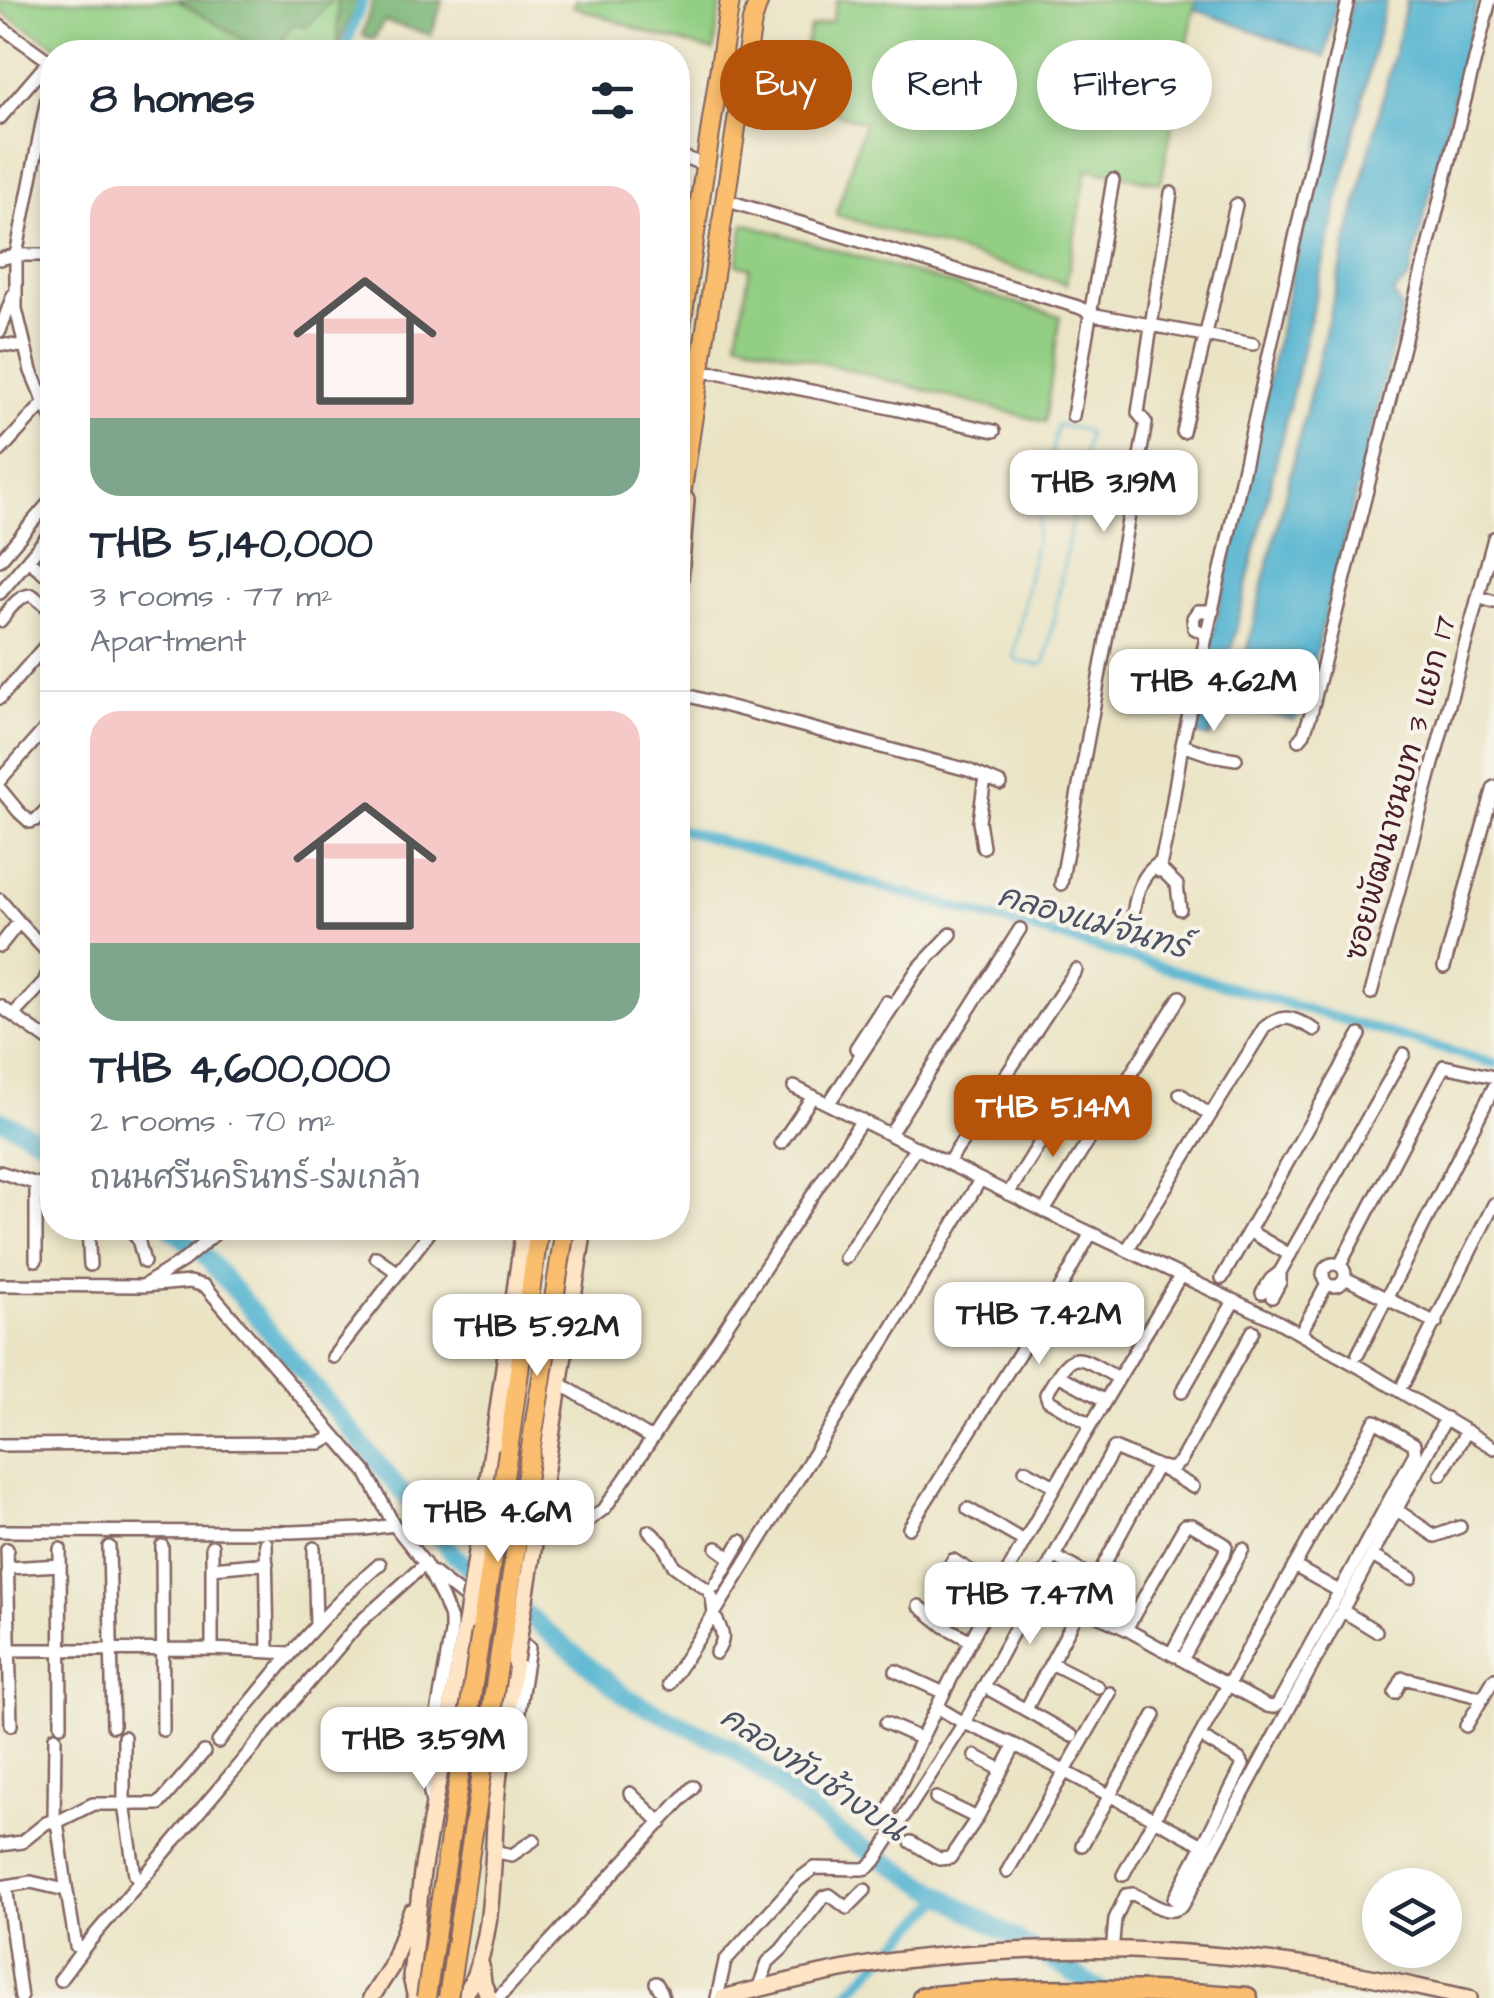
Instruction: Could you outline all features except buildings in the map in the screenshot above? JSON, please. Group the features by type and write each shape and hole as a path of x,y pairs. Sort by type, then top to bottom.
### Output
{"highway":[{"path":"923,1998 1065,1989 1248,1998"}],"main road":[{"path":"690,265 730,0"},
{"path":"690,434 752,21 759,0"},
{"path":"416,1998 411,1977 422,1872 434,1811 435,1768 466,1623 532,1240"},
{"path":"426,1998 487,1603 533,1240"},
{"path":"448,1998 564,1240"},
{"path":"490,1996 481,1969 500,1760 582,1240"},
{"path":"371,1998 399,1949 422,1872"},
{"path":"720,1998 840,1970 933,1957 1090,1950 1192,1954 1350,1973 1468,1998"},
{"path":"463,1998 482,1951"}],"street":[{"path":"1160,867 1182,744 1348,0"},
{"path":"1299,740 1311,714 1490,0"},
{"path":"0,26 40,57"},
{"path":"0,118 40,77"},
{"path":"40,126 16,256 16,309 40,393"},
{"path":"690,160 705,164"},
{"path":"1073,416 1113,180"},
{"path":"1061,884 1146,423 1138,412 1171,193"},
{"path":"725,200 1090,312 1253,344"},
{"path":"1183,432 1236,206"},
{"path":"0,259 40,256"},
{"path":"0,330 16,286"},
{"path":"0,344 26,347"},
{"path":"699,372 826,394 994,432"},
{"path":"0,451 40,407"},
{"path":"0,560 40,513"},
{"name":"ซอยพัฒนาชนบท 3 แยก 17","path":"1371,993 1494,538"},
{"path":"0,593 40,546"},
{"path":"28,560 40,570"},
{"path":"0,621 26,595 40,601"},
{"path":"1478,597 1494,602"},
{"path":"0,698 40,652"},
{"path":"690,696 968,770 1002,784"},
{"path":"0,780 40,735"},
{"path":"1182,744 1236,759"},
{"path":"983,847 979,821 984,777"},
{"path":"1444,967 1494,787"},
{"path":"0,789 30,822 40,816"},
{"path":"1160,867 1178,885 1180,909"},
{"path":"1131,931 1137,893 1151,868 1160,867"},
{"path":"0,900 40,944"},
{"path":"0,946 20,922"},
{"path":"890,1134 1020,929"},
{"path":"863,1042 917,970 951,934"},
{"path":"948,1164 1076,970"},
{"path":"829,1103 906,974"},
{"path":"13,1016 40,986"},
{"path":"1044,1211 1180,997"},
{"path":"0,1006 40,1035"},
{"path":"1128,1250 1264,1028 1284,1017 1315,1030"},
{"path":"1222,1278 1360,1035"},
{"path":"1262,1303 1271,1279 1280,1272 1404,1054"},
{"path":"1327,1284 1337,1285 1444,1066 1494,1077"},
{"path":"794,1086 1008,1194 1234,1301 1262,1303 1300,1334 1494,1448"},
{"path":"1358,1354 1494,1087"},
{"path":"1180,1094 1210,1115"},
{"path":"781,1143 813,1096"},
{"path":"1008,1194 1063,1106"},
{"path":"582,1535 588,1521 605,1508 652,1439 862,1120"},
{"path":"845,1258 916,1147"},
{"path":"0,1172 40,1184"},
{"path":"669,1684 899,1318 980,1180"},
{"path":"36,1183 36,1260"},
{"path":"1404,1383 1494,1204"},
{"path":"1248,1231 1290,1255"},
{"path":"909,1528 1092,1233"},
{"path":"89,1240 90,1265"},
{"path":"138,1240 144,1262"},
{"path":"144,1286 208,1240"},
{"path":"333,1357 423,1240"},
{"path":"376,1258 397,1272"},
{"path":"1327,1284 1323,1274 1332,1264 1436,1323"},
{"path":"882,1824 936,1707 1024,1542 1180,1274"},
{"path":"0,1285 144,1286 190,1282 205,1286 372,1480 394,1525 427,1567 447,1610 451,1634 435,1768"},
{"path":"1300,1334 1327,1284"},
{"path":"1182,1392 1234,1301"},
{"path":"720,1998 725,1961 798,1880 814,1868 862,1869 875,1861 985,1687 1113,1448 1171,1469 1180,1462 1254,1331"},
{"path":"1090,1424 1048,1400 1046,1394 1068,1360 1079,1357 1118,1378"},
{"path":"1058,1375 1104,1400"},
{"path":"559,1383 652,1439"},
{"path":"1113,1941 1116,1919 1126,1895 1137,1895 1170,1912 1183,1905 1446,1418"},
{"path":"1081,1608 1126,1628 1177,1657 1228,1685 1266,1706 1273,1707 1415,1453 1414,1444 1375,1420 1228,1685 1153,1820 1124,1875"},
{"path":"1441,1474 1467,1430"},
{"path":"0,1445 320,1443 334,1436"},
{"path":"1158,1466 1193,1487"},
{"path":"1026,1710 1158,1466"},
{"path":"1025,1470 1055,1486"},
{"path":"968,1509 1024,1542"},
{"path":"1397,1510 1434,1536 1460,1527"},
{"path":"0,1532 290,1532 394,1525"},
{"path":"1126,1628 1185,1525 1223,1542 1225,1552 1177,1657"},
{"path":"649,1532 662,1544 674,1566 712,1597 714,1614 724,1636 716,1654"},
{"path":"715,1586 745,1535 755,1549"},
{"path":"266,1543 268,1650"},
{"path":"162,1546 163,1730"},
{"path":"212,1546 212,1649"},
{"path":"109,1547 113,1726"},
{"path":"314,1548 316,1624"},
{"path":"717,1548 732,1558"},
{"path":"8,1549 5,1650 11,1725"},
{"path":"60,1549 55,1821 76,1946"},
{"path":"1177,1657 1243,1550"},
{"path":"1054,1556 1097,1580"},
{"path":"1372,1556 1411,1578"},
{"path":"942,1579 953,1560 999,1589"},
{"path":"212,1568 267,1563"},
{"path":"218,1742 316,1624 380,1564"},
{"path":"8,1568 60,1565"},
{"path":"1294,1566 1340,1591"},
{"path":"427,1567 529,1648 515,1737 500,1760"},
{"path":"60,1980 86,1944 359,1623 427,1567"},
{"path":"920,1606 972,1642"},
{"path":"1342,1612 1376,1631"},
{"path":"5,1650 212,1649 290,1653"},
{"path":"1007,1872 1104,1690 1052,1663"},
{"path":"896,1671 944,1693"},
{"path":"1395,1693 1404,1678 1484,1698"},
{"path":"1466,1726 1494,1679"},
{"path":"985,1687 1072,1736"},
{"path":"936,1707 1203,1845"},
{"path":"1082,1846 1155,1715"},
{"path":"886,1723 922,1739"},
{"path":"124,1737 124,1804 135,1875"},
{"path":"1174,1899 1244,1765 1208,1741"},
{"path":"911,1842 939,1860 948,1860 976,1818 1014,1746"},
{"path":"0,1844 22,1842 46,1823 93,1804 160,1804 204,1752"},
{"path":"975,1756 1002,1770"},
{"path":"490,1996 693,1787"},
{"path":"630,1793 661,1823"},
{"path":"936,1798 976,1818"},
{"path":"492,1851 512,1855 534,1840"},
{"path":"20,1998 3,1886 31,1882 61,1889 66,1886"},
{"path":"758,1989 768,1962 823,1897 830,1895 847,1908 865,1890"},
{"path":"656,1983 663,1998"}],"green space":[{"path":"0,0 177,0 244,40 47,40 0,11"},
{"path":"177,0 332,0 307,27 292,24 282,40 244,40"},
{"path":"338,0 338,40 282,40 293,23 307,26 329,1"},
{"path":"338,0 360,0 341,40"},
{"path":"373,0 443,0 431,35 384,21 374,39 362,35"},
{"path":"575,0 721,0 714,51 690,44 690,40 652,34 573,6"},
{"path":"837,0 1196,0 1188,40 1037,40 1037,130 1171,130 1161,183 1087,169 1066,284 836,215 864,123 852,119 852,40 807,40 810,28 832,21"},
{"path":"744,223 1060,316 1045,422 737,340 750,267 737,265"}],"water":[{"path":"1196,0 1337,0 1325,57 1194,9"},
{"path":"1352,0 1386,0 1210,738 1191,732"},
{"path":"1407,0 1478,0 1408,280 1393,293 1402,310 1301,711 1294,720 1239,708 1235,698"}],"waterway":[{"path":"348,40 363,0"},
{"path":"1057,425 1085,430 1088,434 1042,665 1020,662 1014,657 1057,425"},
{"name":"คลองแม่จันทร์","path":"690,832 1494,1064"},
{"name":"คลองทับช้างบน","path":"0,1119 40,1140"},
{"name":"คลองทับช้างบน","path":"185,1240 204,1255 237,1293 454,1555 628,1698 732,1748 840,1834 1103,1991"},
{"path":"843,1998 945,1896"}]}
